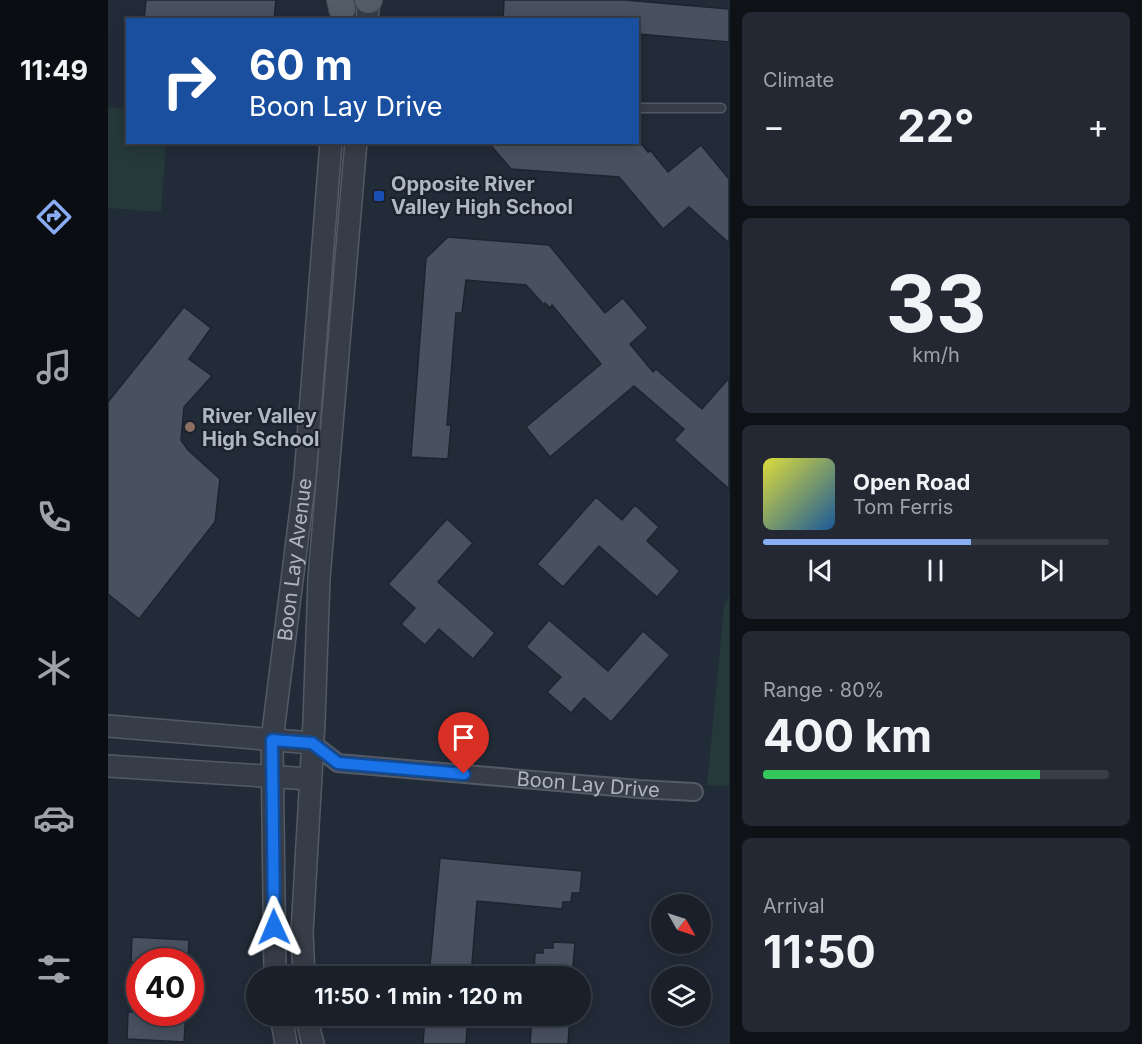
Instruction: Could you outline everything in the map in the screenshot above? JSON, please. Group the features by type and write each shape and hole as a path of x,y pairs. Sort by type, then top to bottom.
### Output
{"street":[{"path":"367,18 369,0"},
{"name":"Boon Lay Avenue","path":"275,966 272,740 305,477 331,144"},
{"name":"Boon Lay Avenue","path":"304,966 302,933 323,510 356,144"},
{"path":"108,726 312,743 338,763 310,779 108,766"},
{"name":"Boon Lay Drive","path":"338,763 694,792"},
{"path":"283,1026 286,1044"},
{"path":"308,1026 313,1044"}],"lane":[{"path":"639,108 721,108"}],"shaded area":[{"path":"108,107 126,109 126,144 166,144 161,212 108,208"},
{"path":"729,594 729,786 707,785 724,607"}],"building":[{"path":"146,0 276,0 274,18 144,18"},
{"path":"504,0 625,0 729,9 729,42 639,34 639,18 503,18"},
{"path":"640,142 648,152 651,151 668,172 701,145 729,179 729,243 689,207 663,229 619,177 511,169 490,144 639,144"},
{"path":"448,237 549,245 605,313 623,298 648,328 630,344 653,372 656,369 702,409 729,378 729,489 674,440 684,429 634,386 550,457 526,427 601,364 552,305 550,308 545,303 544,305 526,285 466,280 462,313 456,313 447,425 451,425 448,459 411,457 426,258"},
{"path":"184,307 211,328 189,359 212,376 184,407 181,440 188,450 220,479 215,522 139,619 108,594 108,402"},
{"path":"596,497 622,520 635,505 659,527 647,541 680,571 657,597 599,546 563,587 537,564"},
{"path":"447,519 473,543 438,582 495,633 473,659 439,629 425,645 401,624 415,608 388,584"},
{"path":"549,620 608,671 643,631 670,655 611,722 584,698 571,713 547,692 561,677 526,647"},
{"path":"440,858 582,871 580,893 572,893 571,902 563,902 562,909 477,901 472,966 430,966"},
{"path":"132,937 189,940 189,948 132,948"},
{"path":"553,942 575,943 573,966 534,966 535,953 543,953 543,948 553,948"},
{"path":"127,1026 185,1026 184,1042 127,1039"},
{"path":"424,1026 467,1026 466,1044 423,1044"},
{"path":"531,1026 569,1026 568,1044 530,1044"}],"place":[{"name":"Opposite River Valley High School","path":"379,196"},
{"name":"River Valley High School","path":"190,427"}],"route":[{"path":"274,927 272,740 312,743 338,763 464,774"}]}
